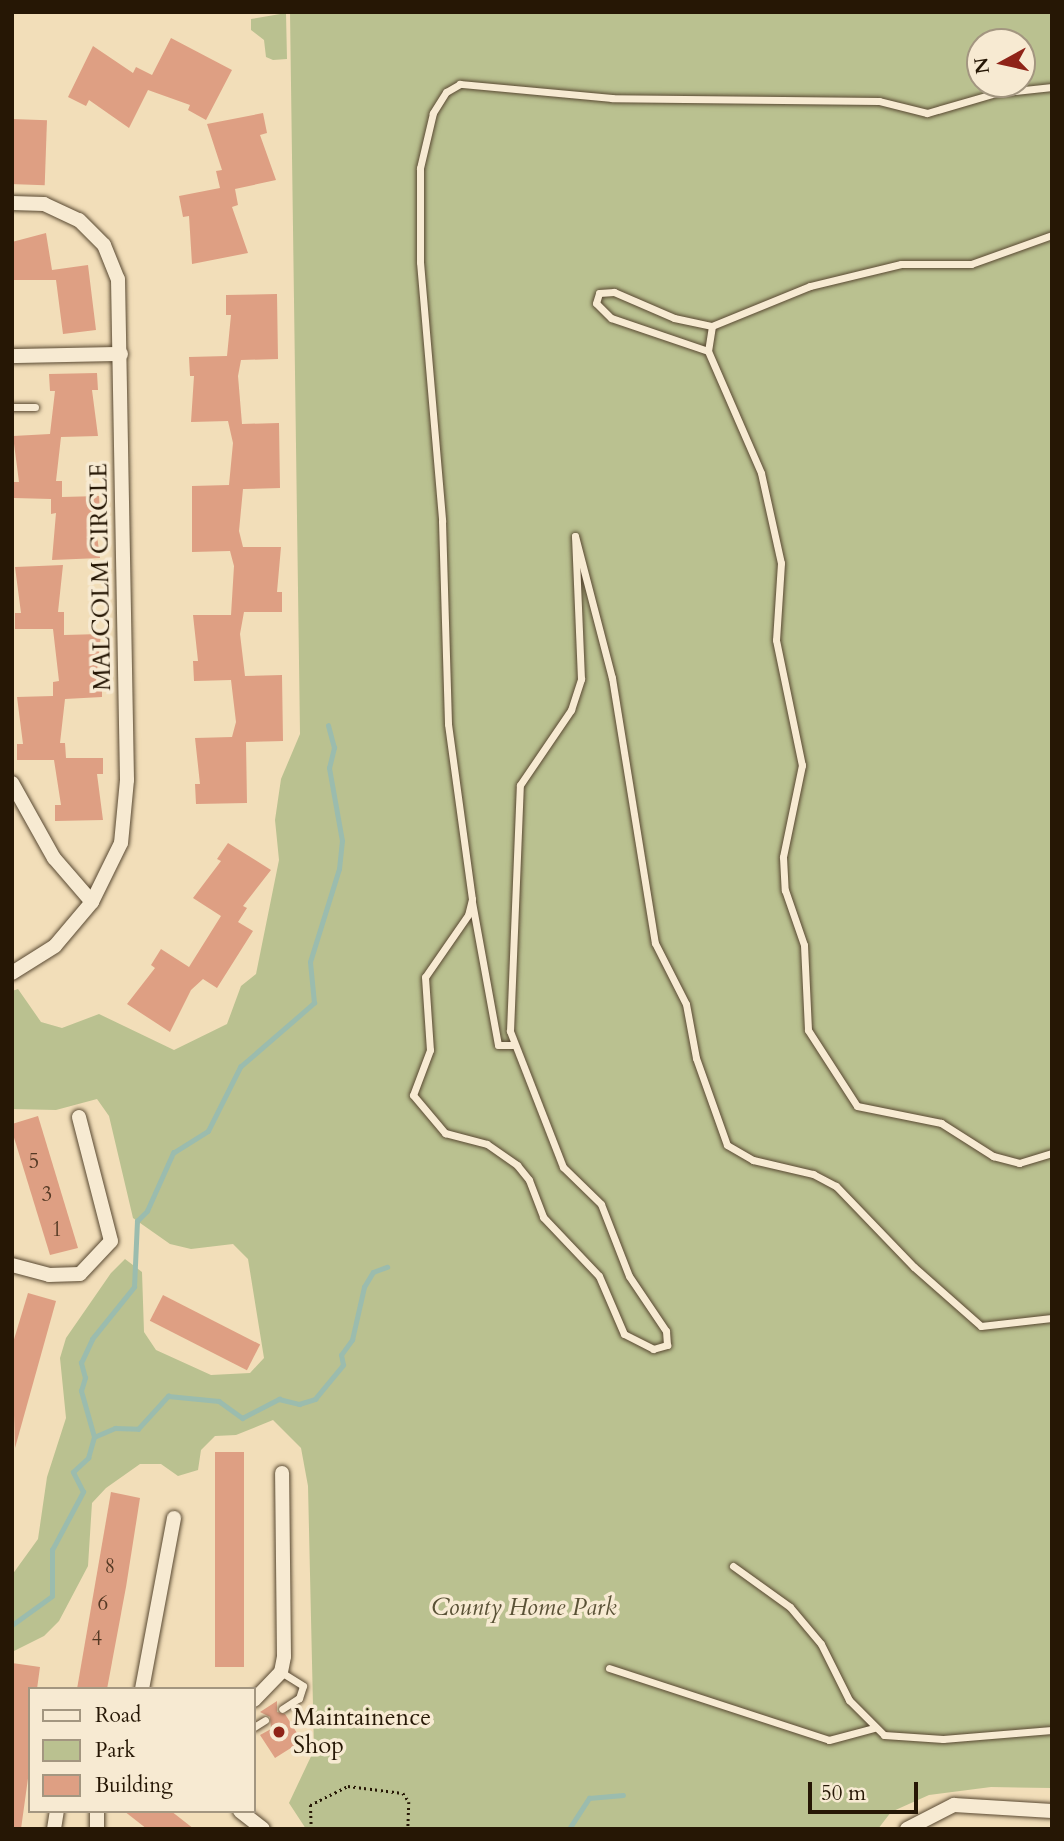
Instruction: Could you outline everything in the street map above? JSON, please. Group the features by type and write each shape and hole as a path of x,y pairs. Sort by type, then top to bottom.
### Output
{"street":[{"name":"MALCOLM CIRCLE","path":"12,203 62,211 104,245 118,279 126,813 121,843 92,902 55,946 12,973"},
{"path":"12,356 121,354"},
{"path":"12,783 54,858 92,902"},
{"path":"12,1265 49,1275 80,1274 111,1241 79,1118"},
{"path":"256,1698 281,1672 282,1473"},
{"path":"142,1687 174,1518"},
{"path":"907,1829 954,1805 1052,1811"},
{"path":"243,1813 263,1829"}],"lane":[{"path":"513,1045 498,1045 472,899 448,724 442,521 420,262 420,168 433,113 446,92 460,84 612,98 879,101 927,113 996,93 1052,87"},
{"path":"708,351 611,318 597,303 599,293 614,292 674,318 712,326 745,308 870,270 971,264 1052,235"},
{"path":"712,326 708,351 761,473 781,563 776,640 802,765 783,857 785,890 804,945 808,1030 857,1106 941,1123 993,1156 1019,1163 1052,1153"},
{"path":"12,407 36,407"},
{"path":"472,899 468,915 425,977 430,1050 413,1095 445,1133 486,1144 517,1165 529,1180 543,1217 599,1276 624,1334 634,1343 662,1349 669,1339 666,1331 639,1297 601,1204 563,1167 513,1045 518,803 527,771 571,710 581,679 575,536 612,677 655,943 686,1004 696,1058 727,1145 753,1160 813,1174 836,1186 914,1267 981,1326 1052,1318"},
{"path":"733,1566 790,1607 808,1627 849,1700 874,1728 906,1740 1052,1730"},
{"path":"609,1668 828,1740 874,1728"},
{"path":"281,1672 303,1686 299,1698 282,1709"},
{"path":"256,1726 265,1720"}],"path":[{"path":"311,1829 310,1805 348,1786 403,1793 409,1802 408,1829"}],"green space":[{"name":"County Home Park","path":"290,12 1052,12 1052,1788 991,1787 929,1795 891,1812 878,1829 306,1829 289,1803 314,1750 308,1486 301,1448 273,1420 236,1435 215,1436 201,1450 198,1470 178,1476 161,1464 140,1464 106,1488 92,1503 88,1566 59,1621 44,1636 12,1652 12,1575 38,1539 47,1477 66,1418 60,1358 66,1338 111,1273 125,1259 142,1272 144,1332 156,1350 211,1375 250,1373 264,1358 248,1259 233,1244 191,1249 170,1244 133,1218 109,1116 97,1099 56,1110 12,1109 12,991 18,989 41,1022 62,1028 99,1014 174,1050 227,1024 241,986 256,974 279,860 275,820 281,779 300,734"},
{"path":"286,13 287,59 273,60 266,57 264,40 251,30 251,19"}],"building":[{"path":"171,38 232,70 206,120 188,110 190,105 148,90 129,128 89,100 86,106 68,97 93,46 133,73 136,67 152,75"},
{"path":"263,113 267,133 260,135 276,180 235,189 238,205 232,207 248,253 192,264 189,216 183,217 179,196 220,188 216,171 222,170 207,124"},
{"path":"12,119 47,120 45,185 12,184"},
{"path":"46,233 52,270 88,265 96,330 63,334 56,280 12,280 12,242"},
{"path":"277,294 278,359 241,360 238,376 242,424 279,423 280,488 243,489 239,531 243,547 281,547 277,592 282,592 282,612 244,612 240,634 245,676 282,675 283,741 246,742 247,803 196,804 195,784 200,784 195,738 232,737 236,722 231,680 194,681 193,661 198,661 193,615 231,615 234,566 230,551 192,552 192,486 229,485 233,443 228,421 191,422 194,376 190,376 189,357 227,356 231,315 226,315 226,295"},
{"path":"97,373 98,390 92,390 98,436 61,437 56,481 62,481 62,497 99,496 100,513 94,513 100,558 52,560 56,513 51,514 51,499 14,498 14,482 19,482 13,436 50,434 55,391 50,391 49,374"},
{"path":"63,565 58,612 64,612 64,635 101,634 96,681 102,681 102,697 65,699 60,743 65,743 66,758 103,758 103,774 97,774 103,820 55,821 55,805 61,805 54,760 17,760 17,744 23,744 17,697 53,696 53,682 59,681 53,629 15,629 15,613 21,613 15,567"},
{"path":"228,843 271,870 243,906 247,908 238,922 253,931 217,988 203,979 191,990 170,1032 127,1004 155,968 151,965 161,949 189,967 221,916 193,898 221,861 217,859"},
{"path":"38,1116 78,1248 50,1255 12,1131 12,1124"},
{"path":"28,1293 56,1301 15,1448 12,1346"},
{"path":"163,1295 260,1344 247,1370 150,1321"},
{"path":"215,1452 244,1452 244,1667 215,1667"},
{"path":"111,1492 140,1498 107,1687 77,1687"},
{"path":"12,1663 40,1667 37,1687 28,1687 28,1778 21,1829 12,1829"},
{"name":"Maintainence Shop","path":"277,1701 277,1712 285,1714 302,1741 275,1758 260,1735 271,1729 270,1717 260,1712"},
{"path":"127,1813 174,1813 194,1829 147,1829"}],"waterway":[{"path":"12,1625 52,1596 52,1550 83,1492 73,1472 88,1458 94,1437 81,1391 85,1378 81,1363 92,1339 134,1287 137,1221 147,1211 173,1153 208,1131 240,1067 314,1003 310,962 339,869 342,841 329,768 334,748 328,726"},
{"path":"94,1437 115,1428 138,1429 168,1396 219,1401 242,1418 279,1399 299,1404 315,1399 343,1365 341,1355 352,1340 364,1287 373,1272 387,1267"},
{"path":"569,1829 589,1798 623,1795"}],"place":[{"name":"Maintainence Shop","path":"279,1732"}]}
